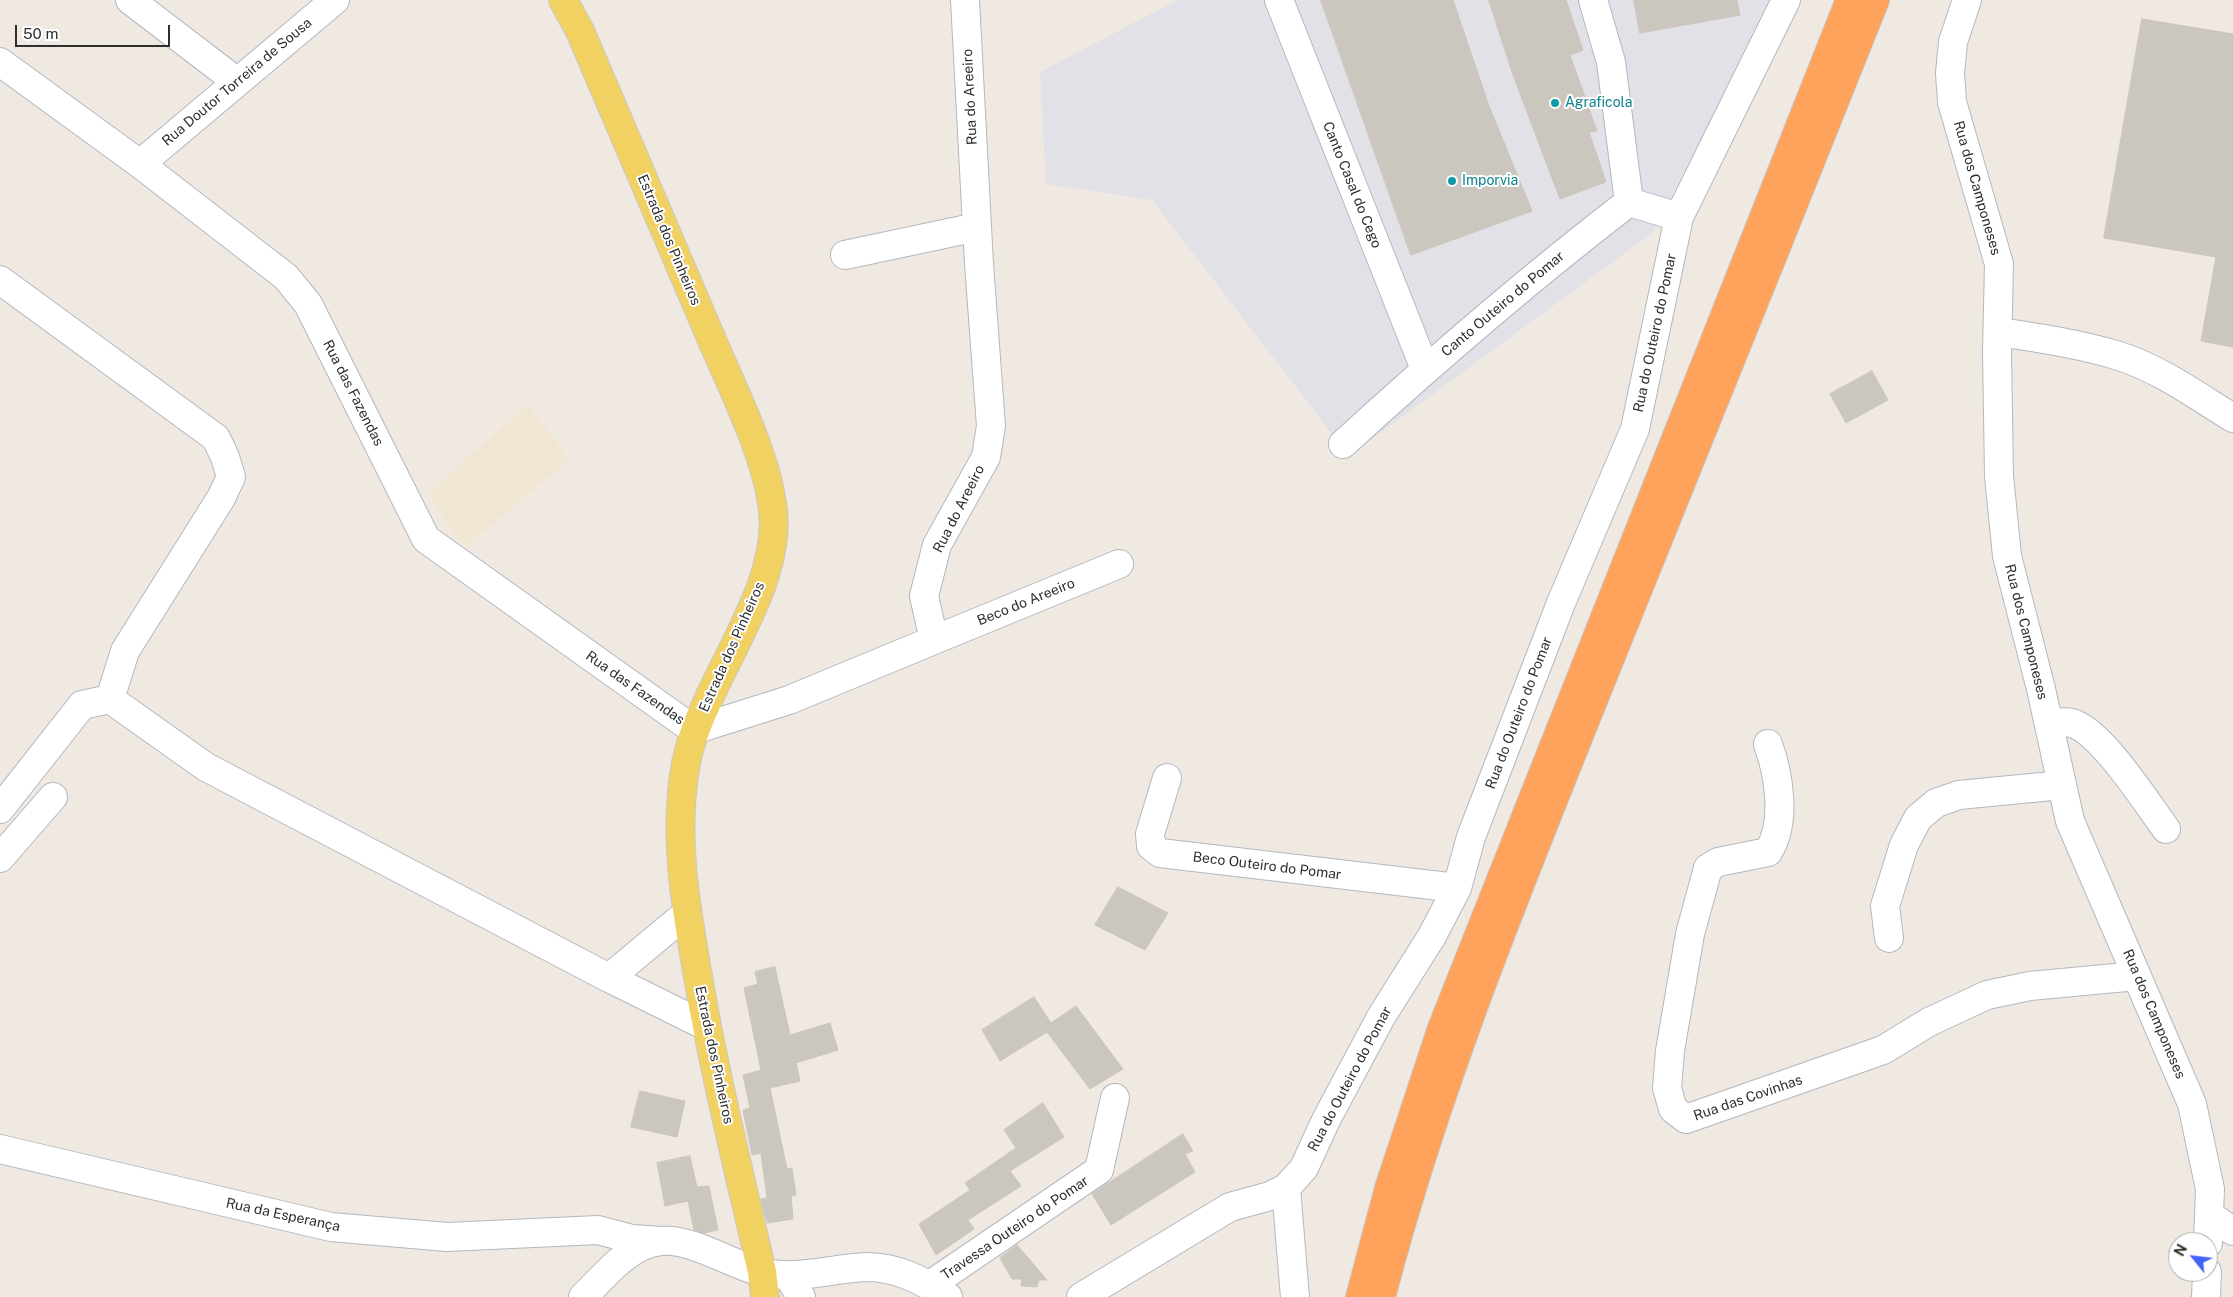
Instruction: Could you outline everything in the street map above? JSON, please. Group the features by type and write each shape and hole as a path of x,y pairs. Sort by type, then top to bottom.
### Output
{"highway":[{"path":"1360,1297 1388,1188 1442,1028 1850,0"},
{"path":"1382,1297 1402,1219 1470,1013 1875,0"}],"main road":[{"name":"Estrada dos Pinheiros","path":"563,0 580,32 747,423 772,499 774,520 773,542 763,577 718,683 694,730 686,766 681,820 681,857 687,913 706,1026 779,1285"}],"street":[{"path":"130,0 236,82"},
{"name":"Rua Doutor Torreira de Sousa","path":"140,164 335,0"},
{"name":"Rua do Areeiro","path":"934,640 924,596 936,545 986,457 991,426 977,227 965,0"},
{"name":"Canto Casal do Cego","path":"1279,0 1425,369"},
{"path":"1593,0 1611,62 1629,202 1679,217"},
{"name":"Rua do Outeiro do Pomar","path":"1081,1297 1230,1207 1270,1196 1286,1188 1304,1168 1326,1120 1381,1017 1432,936 1457,888 1472,837 1558,612 1635,429 1679,217 1786,0"},
{"name":"Rua dos Camponeses","path":"1967,0 1953,42 1950,73 1952,102 1999,264 1999,332 1997,352 1999,476 2007,556 2070,822 2192,1104 2210,1189 2208,1232"},
{"name":"Rua das Fazendas","path":"0,62 140,164 286,276 308,304 426,539 694,730"},
{"name":"Canto Outeiro do Pomar","path":"1342,444 1425,369 1587,234 1629,202"},
{"path":"845,255 977,227"},
{"path":"0,280 216,438 225,457 231,477 221,498 125,651 110,699"},
{"path":"1999,332 2064,342 2120,356 2162,375 2233,418"},
{"name":"Beco do Areeiro","path":"934,640 1119,564"},
{"path":"694,730 789,700 934,640"},
{"path":"0,809 82,706 110,699 206,767 609,978 706,1026"},
{"path":"2048,723 2071,722 2088,732 2109,754 2166,829"},
{"name":"Rua das Covinhas","path":"1768,744 1776,764 1780,793 1776,840 1768,852 1718,862 1708,868 1690,934 1670,1051 1667,1088 1673,1109 1686,1119 1883,1050 1928,1022 1987,995 2030,986 2137,976"},
{"name":"Beco Outeiro do Pomar","path":"1167,778 1150,834 1151,846 1160,853 1457,888"},
{"path":"1889,938 1884,906 1904,846 1918,818 1936,803 1958,796 2062,785"},
{"path":"0,858 54,797"},
{"path":"609,978 687,913"},
{"name":"Travessa Outeiro do Pomar","path":"942,1293 1099,1170 1115,1098"},
{"name":"Rua da Esperança","path":"0,1149 331,1227 447,1237 598,1230 632,1239 682,1242 779,1285"},
{"path":"1286,1188 1295,1297"},
{"path":"2209,1215 2233,1231"},
{"path":"583,1297 635,1248 661,1241"},
{"path":"779,1285 868,1267 896,1271 942,1293"},
{"path":"2206,1297 2207,1282"}],"shaded area":[{"path":"1177,0 1774,0 1652,233 1349,456 1152,200 1046,184 1040,72"},
{"path":"528,404 569,459 465,547 453,533 429,493"}],"building":[{"path":"1321,0 1453,0 1489,106 1532,211 1411,255"},
{"name":"Agraficola","path":"1489,0 1566,0 1583,50 1570,55 1597,131 1589,132 1606,182 1560,199 1513,75"},
{"path":"1634,0 1737,0 1740,15 1640,33"},
{"path":"2142,19 2233,34 2233,347 2201,341 2216,257 2104,238"},
{"path":"1872,371 1888,400 1846,423 1830,394"},
{"path":"1118,887 1168,913 1145,950 1095,925"},
{"path":"775,967 790,1035 830,1023 838,1050 796,1063 800,1081 770,1088 787,1169 792,1168 796,1195 791,1196 793,1219 767,1223 761,1199 767,1198 761,1153 752,1155 743,1110 750,1108 743,1075 761,1070 744,988 758,984 755,972"},
{"path":"1034,997 1051,1023 1076,1006 1123,1069 1090,1089 1047,1032 1000,1061 982,1030"},
{"path":"640,1091 685,1101 677,1137 631,1127"},
{"path":"1043,1103 1064,1137 1010,1171 1021,1186 968,1220 974,1229 936,1255 919,1224 970,1190 965,1183 1016,1148 1004,1130"},
{"path":"1183,1134 1193,1151 1185,1154 1195,1172 1111,1225 1092,1194"},
{"path":"690,1156 697,1187 709,1186 718,1230 704,1233 694,1230 688,1201 665,1206 657,1163"},
{"path":"1017,1245 1047,1280 1039,1280 1037,1287 1021,1286 1022,1279 1012,1279 1000,1258"}],"place":[{"name":"Agraficola","path":"1555,103"},
{"name":"Imporvia","path":"1452,181"}]}
